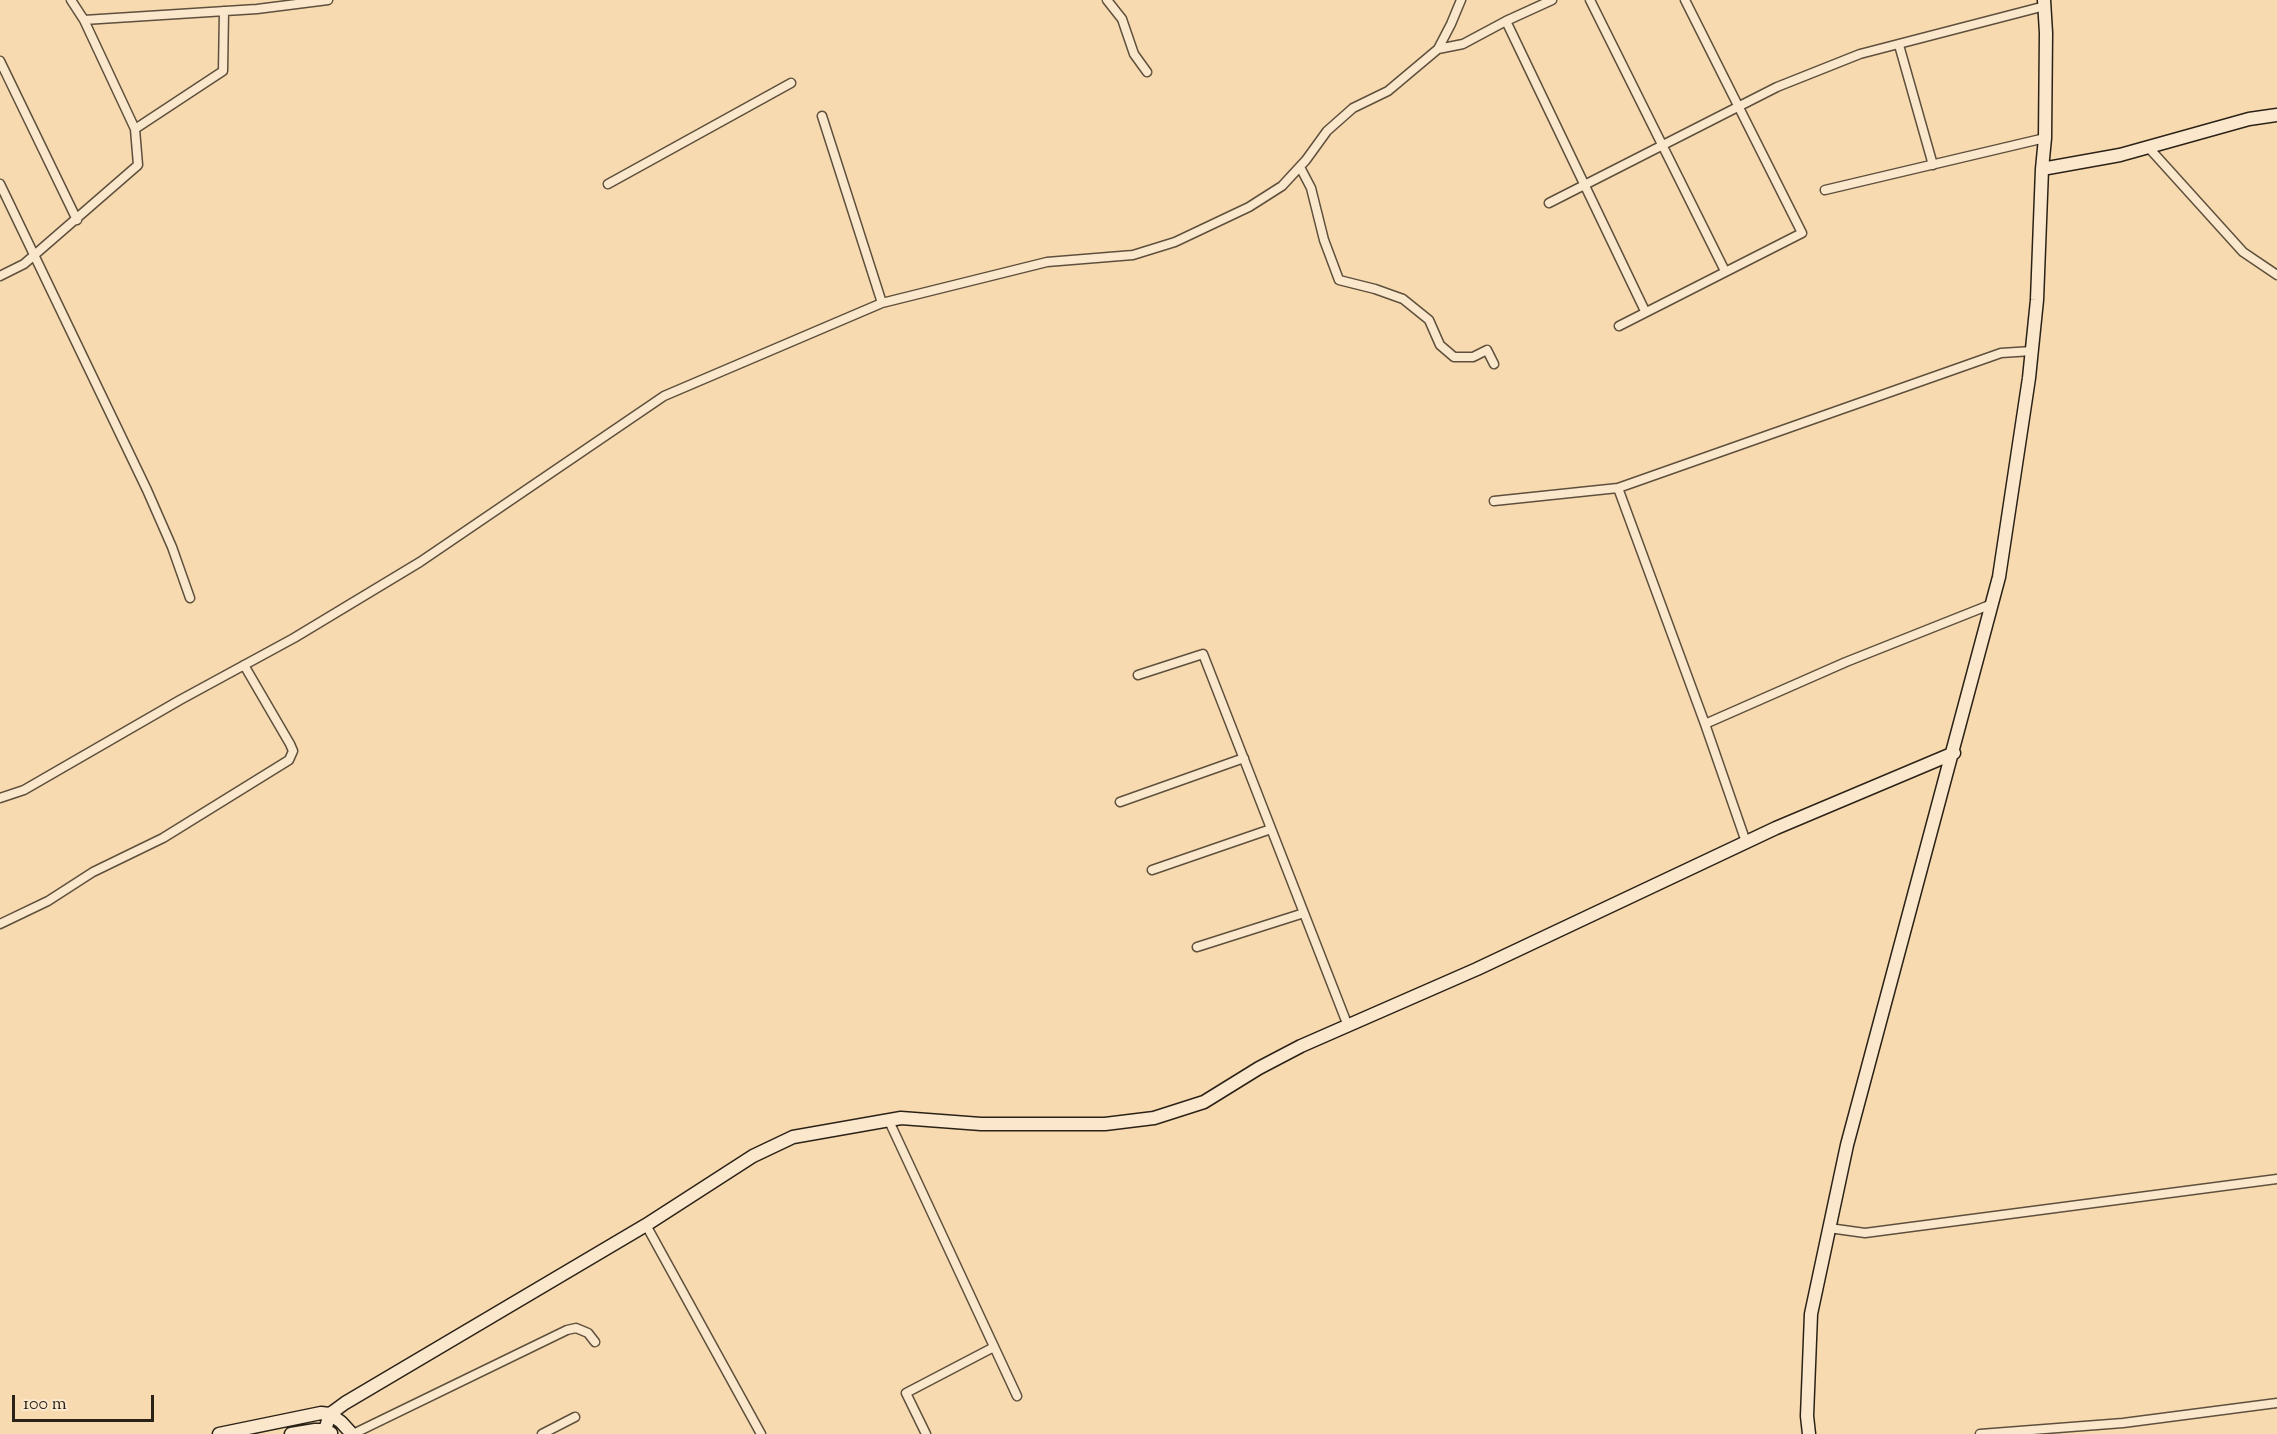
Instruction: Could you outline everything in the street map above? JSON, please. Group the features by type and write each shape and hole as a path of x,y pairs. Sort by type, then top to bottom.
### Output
{"street":[{"path":"0,276 24,264 138,165 135,129 84,20 71,0"},
{"path":"84,20 224,11 256,4 328,0"},
{"path":"1107,0 1122,19 1134,54 1147,72"},
{"path":"0,798 24,790 294,638 420,562 664,396 882,303 1047,262 1133,255 1175,242 1249,207 1282,186 1300,167 1327,131 1353,108 1388,92 1438,49 1461,0"},
{"path":"1438,49 1462,44 1552,0"},
{"path":"1590,0 1725,271"},
{"path":"1619,326 1802,233 1685,0"},
{"path":"1549,204 1776,87 1860,54 2044,3 2047,44 2045,138 2037,300 2032,351 1999,577 1954,753 1847,1144 1810,1314 1806,1416 1809,1434"},
{"path":"135,129 223,71 224,11"},
{"path":"1506,21 1646,311"},
{"path":"1899,45 1933,165"},
{"path":"0,61 77,220"},
{"path":"608,184 791,83"},
{"path":"2042,169 2149,148 2249,118 2277,115"},
{"path":"822,116 882,303"},
{"path":"1825,190 2045,138"},
{"path":"2149,148 2243,252 2277,275"},
{"path":"1300,167 1311,188 1327,249 1339,280 1403,299 1429,320 1440,345 1454,357 1473,357 1487,350 1494,364"},
{"path":"0,184 147,490 172,547 190,598"},
{"path":"1494,501 1618,488 2001,353 2032,351"},
{"path":"1618,488 1746,842"},
{"path":"1705,724 1846,662 1992,604"},
{"path":"1138,675 1203,654 1348,1026"},
{"path":"0,924 48,901 93,872 163,838 289,760 293,751 290,744 244,665"},
{"path":"291,1434 328,1432 330,1414 345,1403 646,1225 753,1156 793,1137 901,1118 981,1124 1106,1125 1154,1118 1204,1102 1259,1068 1348,1026 1477,969 1746,842 1954,753"},
{"path":"1120,802 1244,758"},
{"path":"1152,870 1271,829"},
{"path":"1197,948 1304,913"},
{"path":"889,1121 1017,1396"},
{"path":"1829,1228 1865,1233 2277,1179"},
{"path":"646,1225 761,1434"},
{"path":"219,1434 312,1413 330,1414 353,1434 567,1330 576,1328 588,1332 595,1342"},
{"path":"926,1434 906,1393 994,1347"},
{"path":"1980,1434 2123,1424 2277,1403"},
{"path":"543,1434 575,1417"}]}
